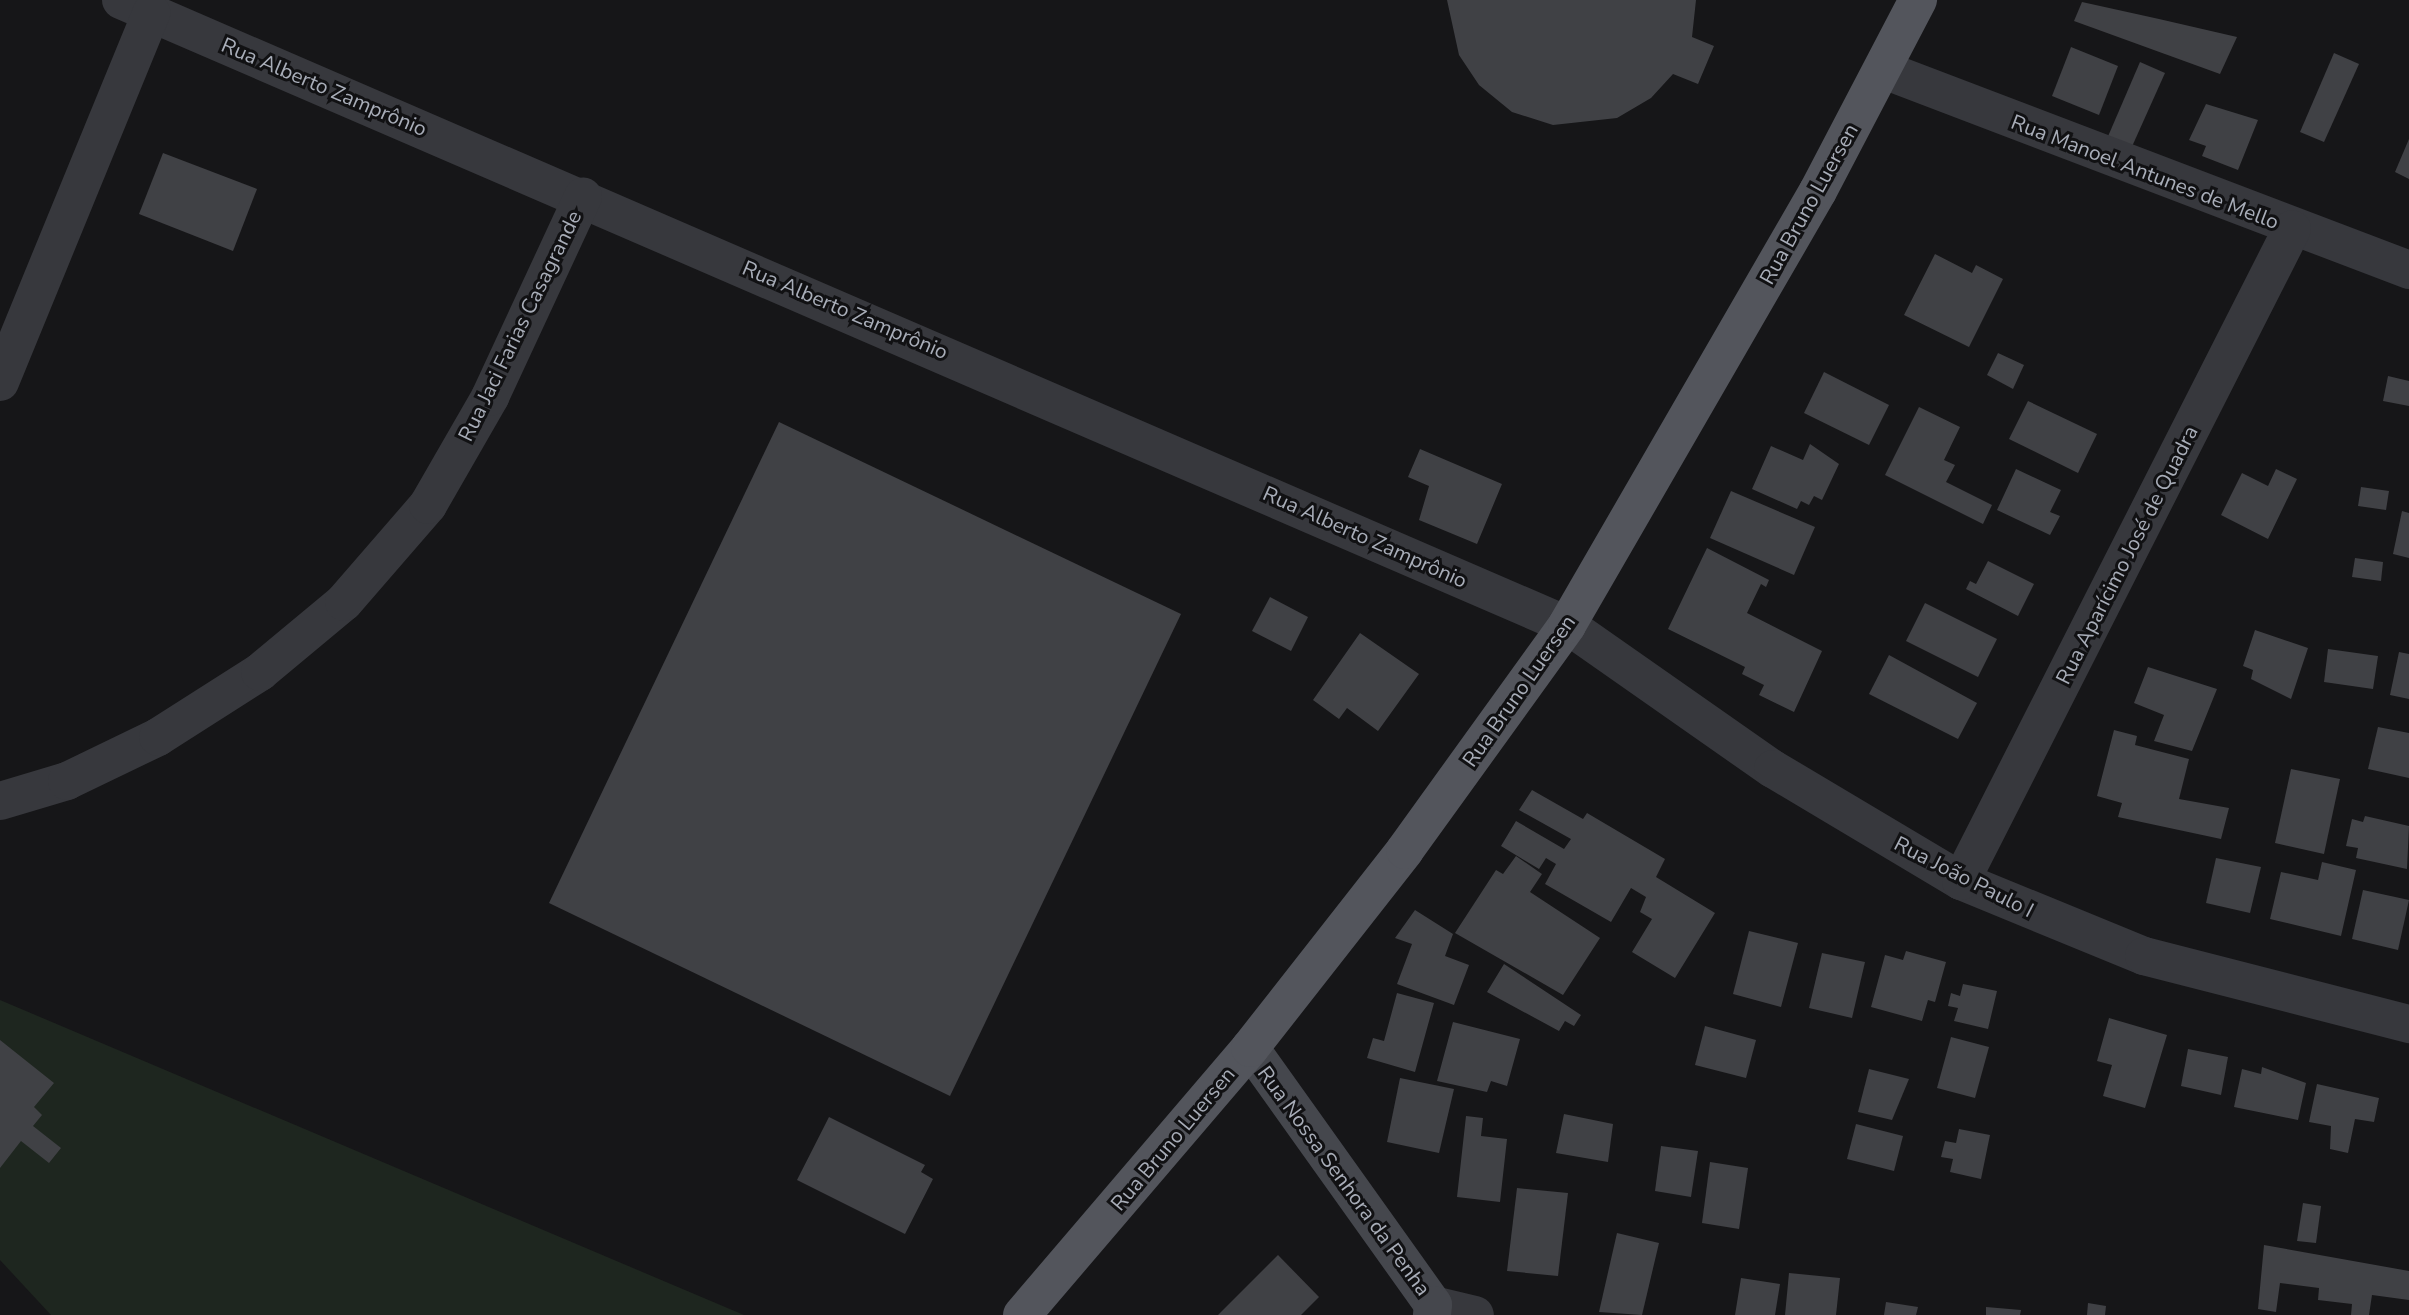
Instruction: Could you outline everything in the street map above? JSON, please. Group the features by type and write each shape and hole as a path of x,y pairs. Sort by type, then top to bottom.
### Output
{"main road":[{"name":"Rua Bruno Luersen","path":"1022,1315 1250,1048 1405,850 1567,625 1884,70 1918,0"}],"street":[{"name":"Rua Alberto Zamprônio","path":"136,6 583,197 1567,625"},
{"path":"0,382 136,6"},
{"name":"Rua Manoel Antunes de Mello","path":"1884,70 2292,229 2409,270"},
{"name":"Rua Jaci Farias Casagrande","path":"0,801 67,781 158,737 260,672 344,602 428,505 490,397 583,197"},
{"name":"Rua Aparícimo José de Quadra","path":"1961,881 2292,229"},
{"name":"Rua João Paulo I","path":"1567,625 1773,769 1961,881 2144,956 2409,1024"},
{"name":"Rua Nossa Senhora da Penha","path":"1250,1048 1432,1310"},
{"path":"1432,1310 1475,1315"}],"shaded area":[{"path":"0,1000 744,1315 51,1315 0,1260"}],"building":[{"path":"1447,0 1696,0 1692,37 1714,46 1698,84 1673,74 1651,98 1617,118 1553,125 1512,112 1479,85 1459,55"},
{"path":"2082,2 2237,37 2220,74 2074,21"},
{"path":"2071,47 2118,66 2099,115 2052,96"},
{"path":"2334,53 2359,64 2324,142 2300,132"},
{"path":"2140,62 2165,73 2130,151 2106,141"},
{"path":"2206,104 2258,120 2238,170 2202,156 2206,146 2189,140"},
{"path":"2409,139 2409,179 2395,172"},
{"path":"163,153 257,189 233,251 139,214"},
{"path":"1935,254 1972,273 1976,265 2003,279 1969,347 1904,315"},
{"path":"1998,353 2024,365 2013,389 1987,375"},
{"path":"1824,372 1889,405 1869,445 1804,413"},
{"path":"2388,376 2409,381 2409,406 2383,401"},
{"path":"2028,401 2097,434 2078,473 2009,439"},
{"path":"1919,407 1960,427 1944,460 1955,465 1946,482 1992,505 1983,524 1885,475"},
{"path":"779,422 1181,614 950,1096 549,903"},
{"path":"1810,444 1839,464 1822,500 1814,496 1809,505 1801,501 1797,509 1752,489 1771,446 1803,460"},
{"path":"1420,449 1502,484 1477,544 1419,520 1429,486 1408,477"},
{"path":"2016,469 2061,490 2050,512 2060,516 2050,535 1997,510"},
{"path":"2276,469 2297,479 2268,539 2221,515 2242,473 2268,486"},
{"path":"2361,487 2389,491 2386,510 2358,506"},
{"path":"1731,491 1815,527 1794,575 1710,538"},
{"path":"2402,511 2409,513 2409,558 2393,554"},
{"path":"1707,548 1769,580 1766,587 1761,584 1747,613 1822,651 1794,712 1759,695 1764,685 1742,674 1745,667 1668,629"},
{"path":"2355,558 2383,562 2381,581 2352,577"},
{"path":"1988,561 2034,584 2018,616 1966,589 1970,581 1976,584"},
{"path":"1270,597 1308,617 1291,651 1252,631"},
{"path":"1925,603 1997,639 1978,677 1906,641"},
{"path":"2255,630 2308,648 2291,699 2251,679 2253,670 2243,666"},
{"path":"1360,633 1419,674 1378,731 1347,708 1339,719 1313,700"},
{"path":"2328,649 2378,656 2373,689 2324,682"},
{"path":"2399,652 2409,654 2409,699 2390,695"},
{"path":"1889,655 1977,703 1958,739 1869,694"},
{"path":"2148,667 2217,689 2192,751 2154,741 2164,715 2134,703"},
{"path":"2378,727 2409,733 2409,778 2368,769"},
{"path":"2114,730 2137,736 2135,745 2189,759 2179,799 2229,808 2221,839 2118,817 2122,803 2097,796"},
{"path":"2291,769 2340,779 2324,854 2275,843"},
{"path":"1532,790 1583,819 1587,813 1665,859 1656,877 1715,913 1675,978 1632,952 1652,919 1640,912 1646,897 1631,888 1611,922 1545,884 1556,864 1546,858 1539,869 1501,846 1516,821 1564,849 1571,839 1519,810"},
{"path":"2365,816 2409,826 2407,869 2356,858 2358,848 2346,846 2352,819 2363,822"},
{"path":"1516,856 1542,874 1530,892 1600,938 1563,995 1455,933 1496,870 1503,874"},
{"path":"2216,858 2261,867 2250,913 2206,903"},
{"path":"2322,862 2356,870 2341,936 2270,919 2281,872 2318,880"},
{"path":"2363,890 2409,900 2398,950 2352,939"},
{"path":"1415,910 1453,934 1445,956 1469,965 1454,1005 1397,984 1412,944 1395,938"},
{"path":"1749,931 1798,943 1781,1007 1733,994"},
{"path":"1906,951 1946,962 1935,1002 1928,1000 1922,1021 1871,1007 1885,955 1903,960"},
{"path":"1822,953 1865,962 1852,1018 1809,1008"},
{"path":"1504,964 1581,1015 1574,1026 1565,1021 1559,1031 1487,992"},
{"path":"1963,984 1997,991 1988,1029 1954,1021 1958,1008 1948,1006 1951,993 1960,996"},
{"path":"1397,993 1434,1003 1415,1072 1367,1058 1373,1038 1384,1041"},
{"path":"2109,1018 2167,1035 2145,1108 2103,1096 2112,1065 2097,1061"},
{"path":"1453,1022 1520,1039 1507,1086 1491,1081 1487,1092 1437,1081"},
{"path":"1705,1026 1756,1040 1746,1078 1695,1065"},
{"path":"1951,1037 1989,1047 1975,1098 1937,1088"},
{"path":"0,1040 54,1083 34,1107 42,1115 33,1126 61,1148 49,1163 21,1141 0,1168"},
{"path":"2188,1049 2228,1057 2221,1095 2181,1086"},
{"path":"2262,1067 2306,1083 2298,1120 2234,1107 2242,1069 2261,1074"},
{"path":"1869,1069 1909,1079 1892,1120 1858,1112"},
{"path":"1400,1078 1454,1089 1439,1153 1387,1142"},
{"path":"2317,1084 2379,1098 2374,1122 2355,1119 2348,1153 2330,1149 2331,1126 2309,1122"},
{"path":"1564,1114 1613,1124 1608,1162 1556,1153"},
{"path":"1466,1116 1483,1118 1481,1136 1507,1139 1500,1202 1457,1197"},
{"path":"829,1117 925,1165 921,1172 933,1179 905,1234 797,1180"},
{"path":"1856,1124 1903,1136 1894,1171 1847,1159"},
{"path":"1959,1129 1990,1135 1981,1179 1950,1172 1953,1159 1941,1157 1945,1141 1956,1143"},
{"path":"1661,1146 1698,1151 1691,1197 1655,1191"},
{"path":"1710,1162 1748,1168 1739,1229 1702,1223"},
{"path":"1517,1188 1568,1193 1558,1276 1507,1271"},
{"path":"2303,1203 2321,1206 2316,1243 2297,1241"},
{"path":"1617,1233 1659,1243 1642,1315 1599,1312"},
{"path":"2264,1245 2409,1271 2409,1300 2372,1295 2369,1315 2351,1315 2352,1304 2318,1300 2319,1288 2280,1283 2276,1312 2258,1309"},
{"path":"1278,1255 1319,1297 1301,1315 1218,1315"},
{"path":"1789,1273 1840,1278 1836,1315 1785,1315"},
{"path":"1741,1278 1780,1284 1775,1315 1735,1315"},
{"path":"1886,1302 1918,1307 1916,1315 1884,1315"},
{"path":"2088,1303 2106,1306 2105,1315 2087,1315"},
{"path":"1986,1307 2021,1310 2020,1315 1986,1315"}]}
